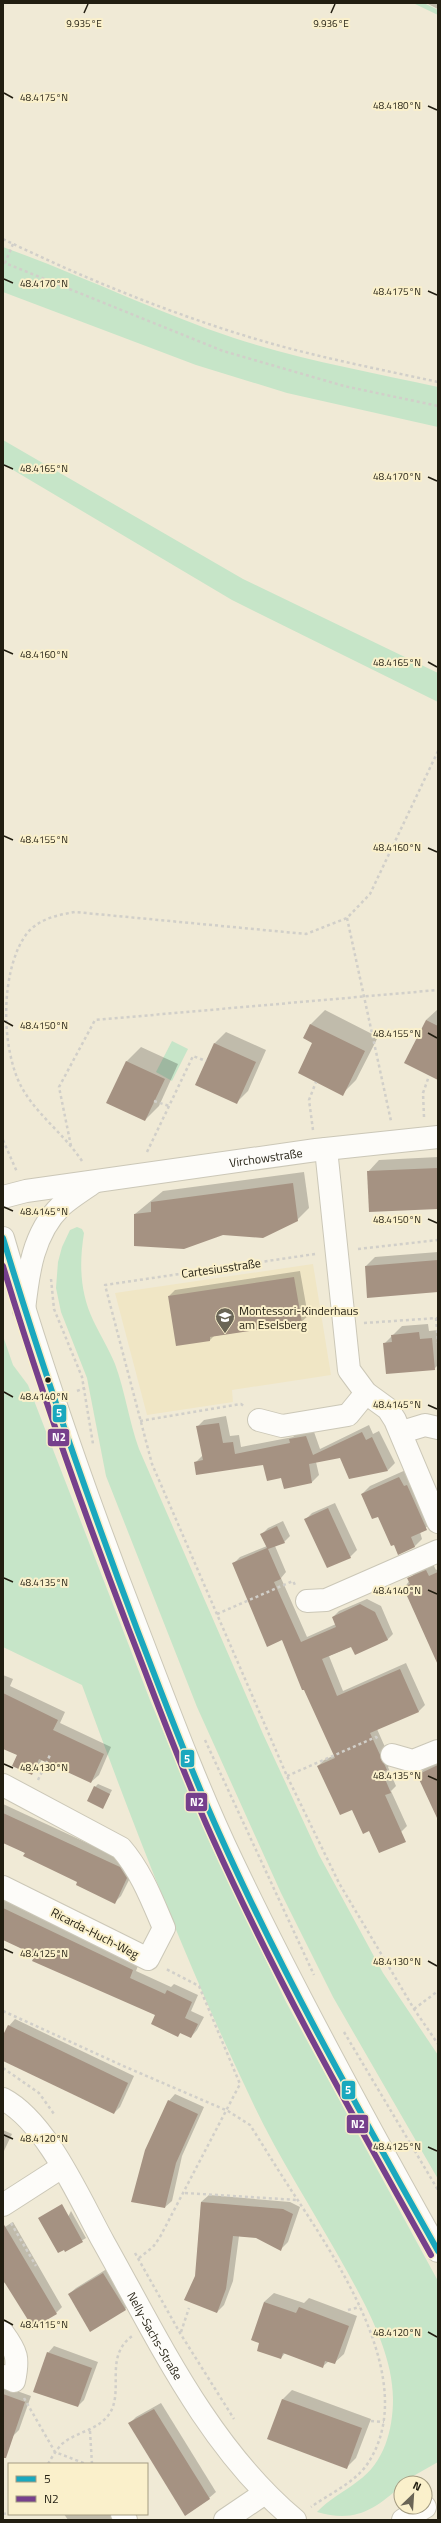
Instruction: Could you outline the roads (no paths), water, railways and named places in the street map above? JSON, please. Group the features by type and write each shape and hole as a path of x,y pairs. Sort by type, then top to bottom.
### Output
{"street":[{"name":"Virchowstraße","path":"3,1197 26,1191 320,1149 431,1137"},
{"path":"320,1149 337,1251 349,1370 366,1393 388,1409 402,1432 438,1522"},
{"name":"Virchowstraße","path":"24,1310 29,1268 39,1238 60,1207 95,1181"},
{"path":"3,1238 24,1310 88,1502 172,1720 231,1860 297,1995 438,2251"},
{"path":"259,1420 282,1426 348,1415 366,1393"},
{"path":"402,1432 425,1425 438,1428"},
{"path":"307,1601 326,1600 438,1551"},
{"path":"392,1755 413,1762 438,1750"},
{"name":"Ricarda-Huch-Weg","path":"3,1785 110,1840 121,1848 131,1859 148,1891 164,1928 148,1959 3,1887"},
{"name":"Nelly-Sachs-Straße","path":"3,2099 14,2105 36,2126 62,2167 149,2324 211,2429 265,2493 295,2520"},
{"path":"7,2213 62,2167"},
{"path":"3,2333 16,2351 18,2364 14,2381 3,2376"},
{"path":"225,2520 265,2493"}],"place":[{"name":"Montessori-Kinderhaus am Eselsberg","path":"225,1334"}]}
